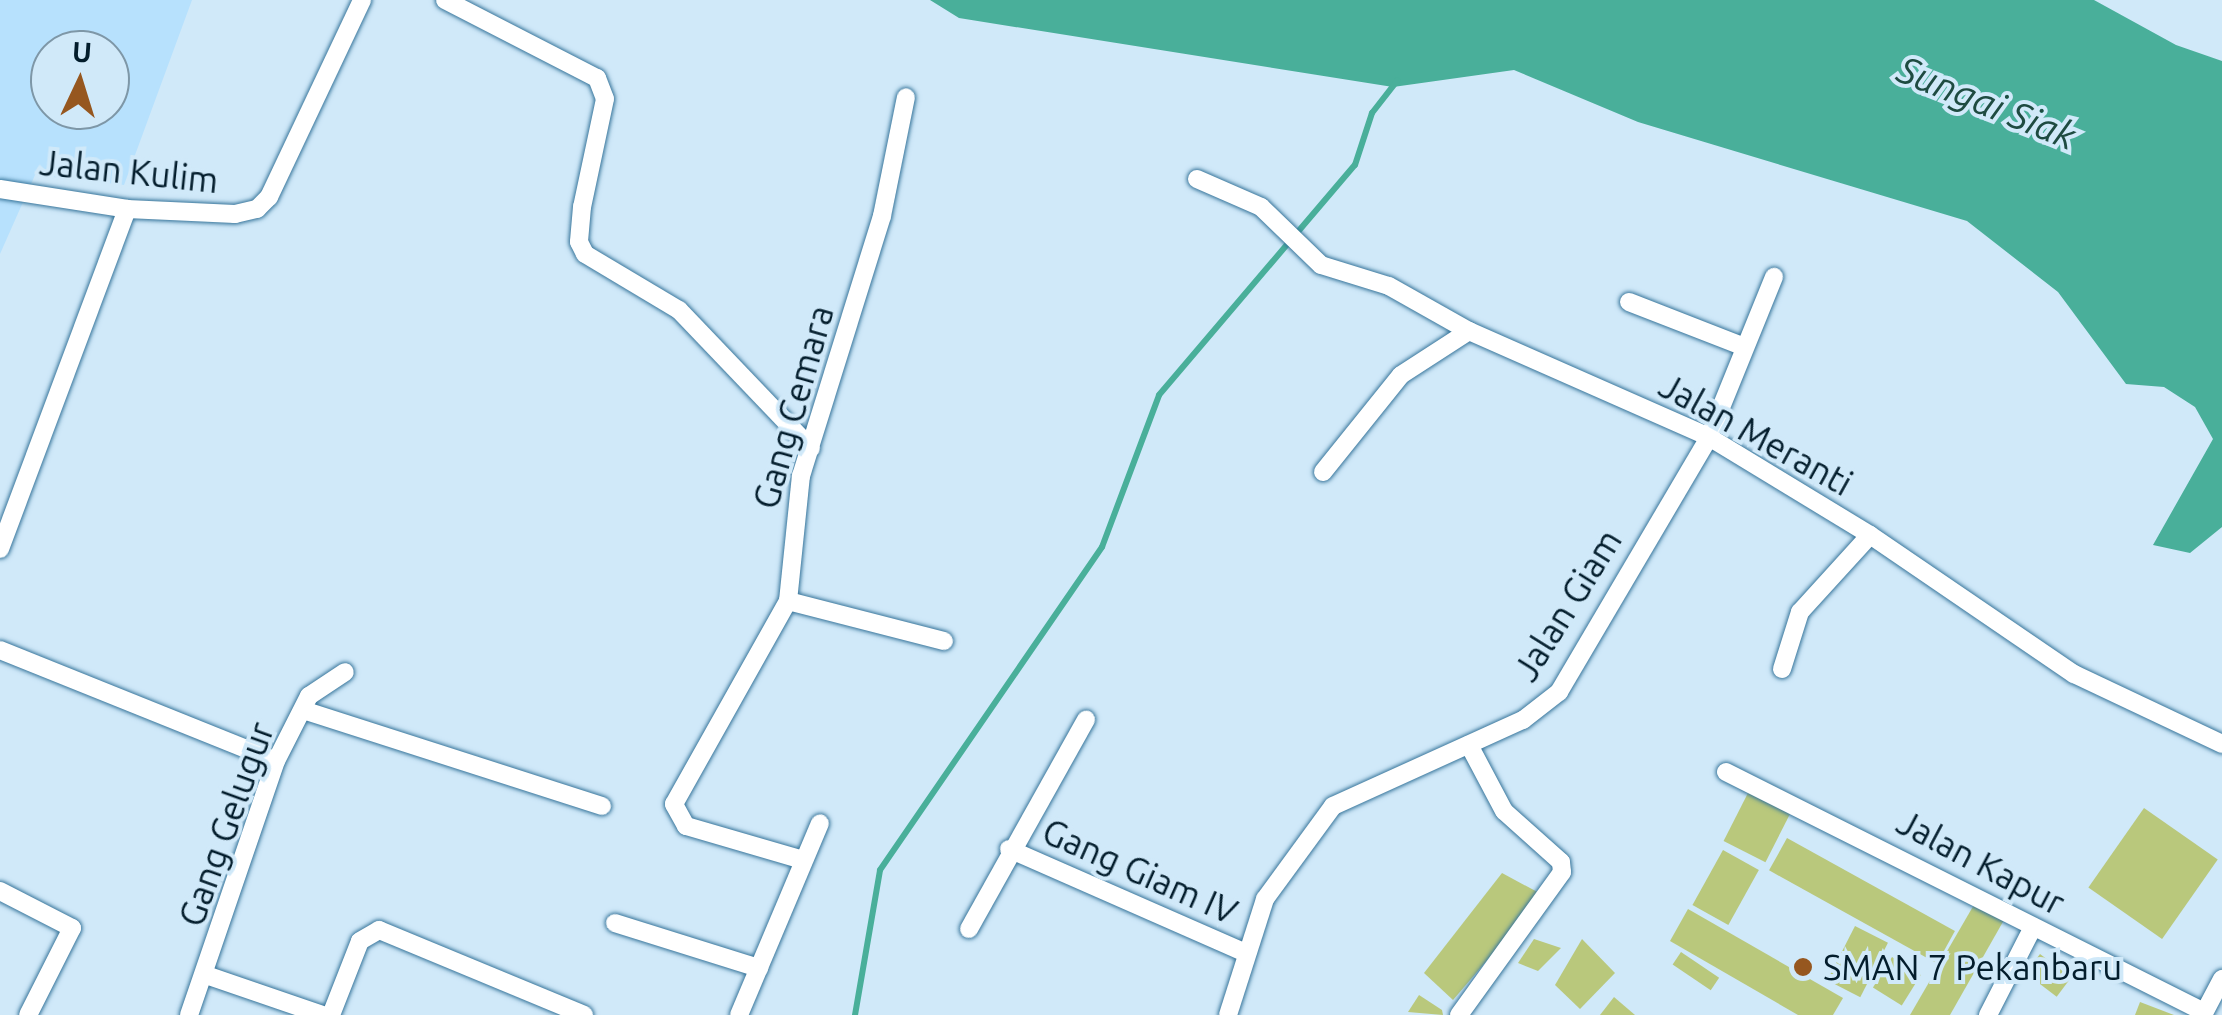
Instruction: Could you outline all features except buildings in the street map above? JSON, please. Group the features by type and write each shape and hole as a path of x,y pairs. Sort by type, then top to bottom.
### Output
{"street":[{"name":"Jalan Kulim","path":"0,189 127,209 236,214 257,209 269,197 362,0"},
{"path":"445,0 598,78 605,99 582,207 579,242 585,254 680,310 811,448"},
{"name":"Gang Cemara","path":"803,860 686,826 674,804 788,601 795,503 882,216 906,97"},
{"name":"Jalan Meranti","path":"1196,179 1262,207 1321,264 1389,286 1469,331 1709,437 1870,536 2074,674 2222,744"},
{"path":"0,548 127,209"},
{"name":"Jalan Giam","path":"1228,1015 1265,900 1333,806 1537,712 1559,692 1709,437 1742,346 1774,277"},
{"path":"1629,302 1742,346"},
{"path":"1323,472 1401,376 1469,331"},
{"path":"1782,669 1800,612 1870,536"},
{"path":"788,601 944,641"},
{"path":"0,650 276,761"},
{"name":"Gang Gelugur","path":"189,1015 206,975 276,761 316,688 345,672"},
{"path":"302,710 602,806"},
{"name":"Gang Giam IV","path":"969,929 1009,849 1086,720"},
{"path":"1459,1015 1562,872 1562,862 1504,811 1468,745"},
{"name":"Jalan Kapur","path":"1726,772 1891,849 2203,1014 2222,978"},
{"path":"739,1015 820,823"},
{"name":"Gang Giam IV","path":"1009,849 1246,952"},
{"path":"0,891 72,928 28,1015"},
{"path":"614,923 759,968"},
{"path":"1988,1015 2033,927"},
{"path":"331,1015 360,942 379,930 584,1015"},
{"path":"206,975 322,1015"}],"shaded area":[{"path":"0,0 192,0 124,185 35,175 0,254"}],"water":[{"name":"Sungai Siak","path":"930,0 2094,0 2176,45 2222,61 2222,527 2190,553 2153,545 2213,439 2195,407 2164,387 2126,384 2058,292 1967,221 1638,122 1514,70 1393,87 959,18"}],"waterway":[{"path":"855,1015 880,870 1102,547 1159,395 1355,165 1372,113 1397,81"}],"place":[{"name":"SMAN 7 Pekanbaru","path":"1803,967"}]}
